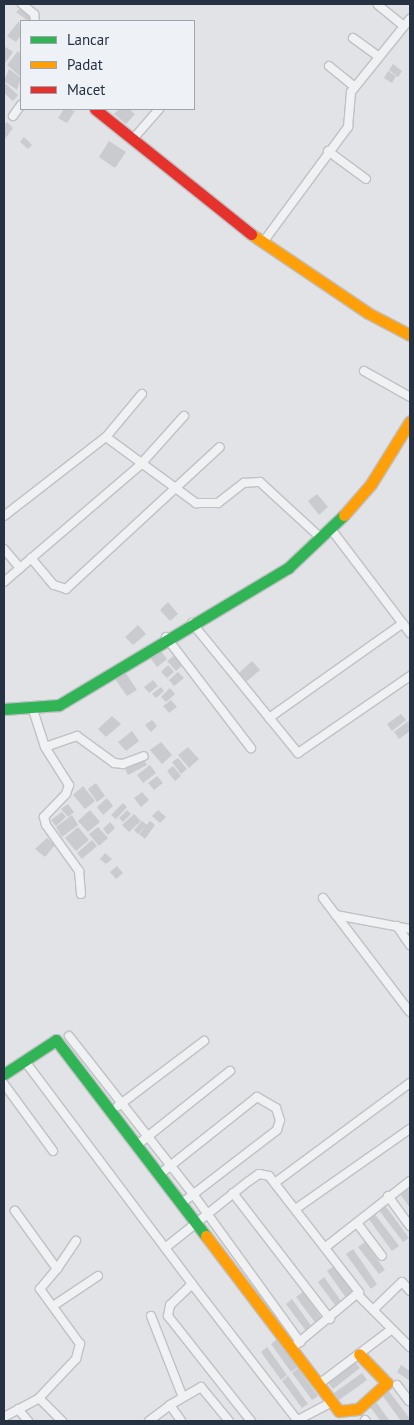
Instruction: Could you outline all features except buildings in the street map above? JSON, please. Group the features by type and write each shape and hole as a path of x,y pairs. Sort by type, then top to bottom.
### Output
{"street":[{"path":"22,4 34,14 35,20"},
{"path":"378,5 404,26"},
{"path":"264,241 328,151 348,127 355,87 410,19"},
{"path":"353,38 379,57"},
{"path":"329,66 355,87"},
{"path":"13,116 20,106"},
{"path":"96,110 264,241 368,312 410,334"},
{"path":"133,139 158,110"},
{"path":"328,151 366,179"},
{"path":"364,371 410,397"},
{"path":"4,516 106,437 142,394"},
{"path":"4,582 140,465 184,416"},
{"path":"4,709 33,710 67,701 166,637 288,568 322,539 376,478 410,421"},
{"path":"106,437 175,491 207,506 244,483 260,482 322,539"},
{"path":"31,558 54,585 66,589 175,491 220,447"},
{"path":"331,529 410,632"},
{"path":"4,549 20,568"},
{"path":"192,623 298,753 410,676"},
{"path":"269,718 403,623"},
{"path":"166,637 251,748"},
{"path":"33,710 45,746 69,785 66,794 44,817 46,825 79,871 81,894"},
{"path":"45,746 76,736 114,762 123,764 144,756"},
{"path":"323,898 410,1012"},
{"path":"336,915 410,929"},
{"path":"396,926 410,945"},
{"path":"70,1036 193,1194 339,1411 358,1409 387,1383 360,1354"},
{"path":"110,1112 204,1041"},
{"path":"4,1074 46,1044 59,1042 110,1112 183,1202 196,1224 296,1345"},
{"path":"24,1060 297,1421 332,1402"},
{"path":"137,1145 230,1071"},
{"path":"276,1182 410,1083"},
{"path":"4,1084 53,1151"},
{"path":"160,1174 257,1097 276,1108 280,1120 277,1130 183,1202"},
{"path":"297,1208 410,1129"},
{"path":"165,1248 259,1174 276,1182 354,1281 358,1295 410,1347"},
{"path":"327,1246 388,1196 410,1181"},
{"path":"233,1193 330,1319"},
{"path":"388,1196 410,1226"},
{"path":"15,1211 57,1269"},
{"path":"357,1223 382,1256"},
{"path":"11,1413 39,1398 76,1359 80,1344 40,1284 57,1269 76,1241"},
{"path":"53,1306 98,1276"},
{"path":"373,1310 402,1282 410,1291"},
{"path":"192,1284 170,1305 168,1316 251,1421"},
{"path":"296,1345 358,1295"},
{"path":"151,1316 182,1395"},
{"path":"320,1384 392,1329"},
{"path":"397,1386 410,1403"},
{"path":"149,1421 182,1395 201,1387 229,1421"},
{"path":"39,1398 62,1421"},
{"path":"4,1406 11,1413 28,1421"},
{"path":"170,1406 181,1421"}],"traffic: fast":[{"path":"4,709 59,705 288,568 344,515"},
{"path":"4,1074 56,1040 206,1236"}],"traffic: slow":[{"path":"251,234 368,313 410,335"},
{"path":"344,515 371,484 410,421"},
{"path":"206,1236 339,1411 358,1409 387,1383 359,1354"}],"traffic: jam":[{"path":"96,110 251,234"}]}
